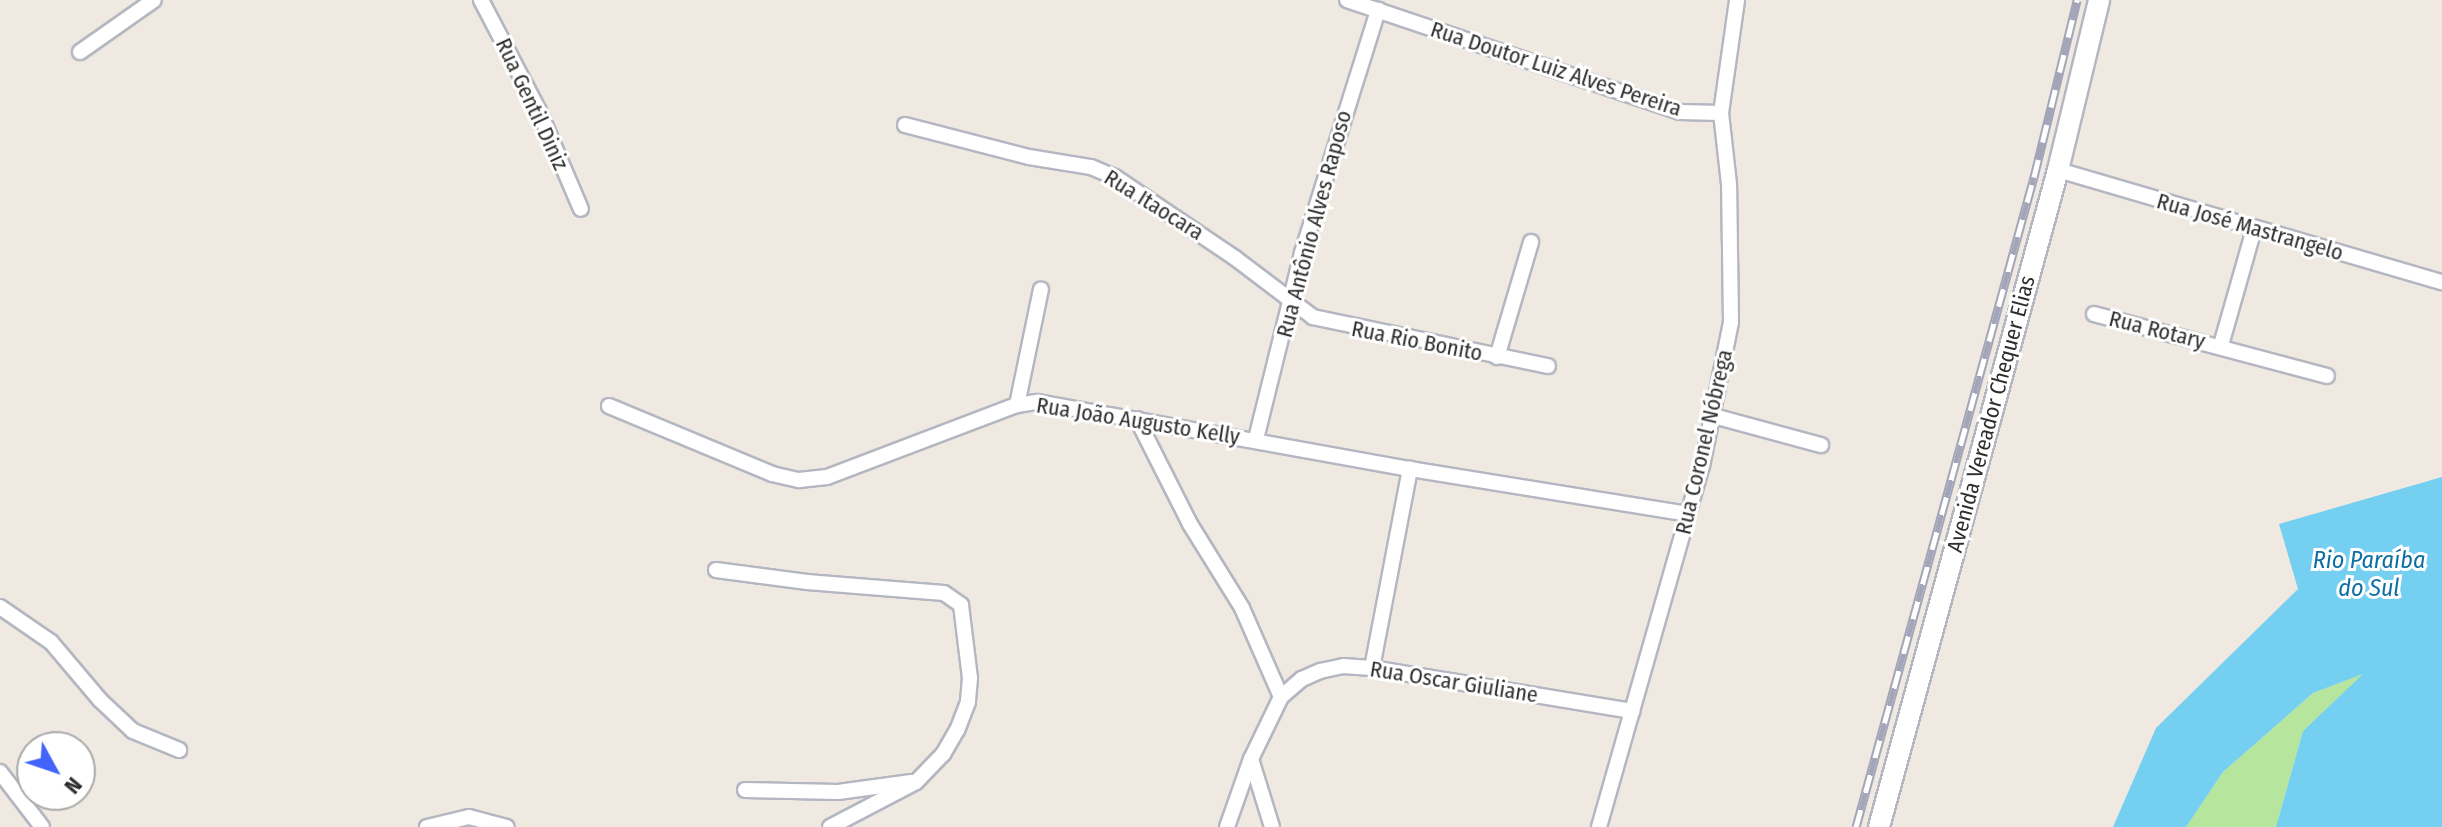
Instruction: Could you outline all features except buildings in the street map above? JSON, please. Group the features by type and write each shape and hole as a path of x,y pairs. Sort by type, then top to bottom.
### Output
{"main road":[{"name":"Avenida Vereador Chequer Elias","path":"1879,827 2058,170 2099,0"}],"street":[{"path":"80,52 154,0"},
{"name":"Rua Gentil Diniz","path":"481,0 540,113 581,209"},
{"name":"Rua Doutor Luiz Alves Pereira","path":"1347,0 1680,112 1721,113"},
{"name":"Rua Coronel Nóbrega","path":"1599,827 1714,416 1732,295 1729,184 1721,113 1737,0"},
{"name":"Rua Antônio Alves Raposo","path":"1256,439 1310,226 1378,10"},
{"name":"Rua Itaocara","path":"905,125 1029,157 1091,167 1115,177 1235,258 1291,303"},
{"name":"Rua José Mastrangelo","path":"2058,170 2442,282"},
{"name":"Rua Rotary","path":"2221,345 2254,229"},
{"path":"1497,357 1531,242"},
{"path":"1017,405 1041,289"},
{"name":"Rua Rio Bonito","path":"1291,303 1330,323 1548,366"},
{"name":"Rua Rotary","path":"2094,314 2221,345 2327,376"},
{"name":"Rua João Augusto Kelly","path":"609,406 772,474 799,480 827,477 1017,405 1055,403 1410,469 1688,514"},
{"path":"1714,416 1821,445"},
{"path":"1137,419 1190,524 1242,608 1281,697"},
{"path":"1372,668 1410,469"},
{"path":"716,570 807,582 919,589 955,598 963,613 968,647 968,702 943,754 916,782 830,827"},
{"path":"0,607 51,642 100,700 133,731 179,750"},
{"name":"Rua Oscar Giuliane","path":"1227,827 1251,759 1281,697 1302,679 1320,671 1343,666 1372,668 1632,711"},
{"path":"1251,759 1272,827"},
{"path":"0,772 42,827"},
{"path":"745,790 838,792 916,782"},
{"path":"427,827 469,817 507,827"}],"green space":[{"path":"2365,673 2303,731 2276,827 2186,827 2223,772 2313,693"}],"water":[{"name":"Rio Paraíba do Sul","path":"2442,477 2442,827 2276,827 2303,731 2363,674 2313,693 2223,772 2186,827 2113,827 2156,728 2298,589 2279,524"}],"railway":[{"path":"1856,827 2034,177 2077,0"}]}
